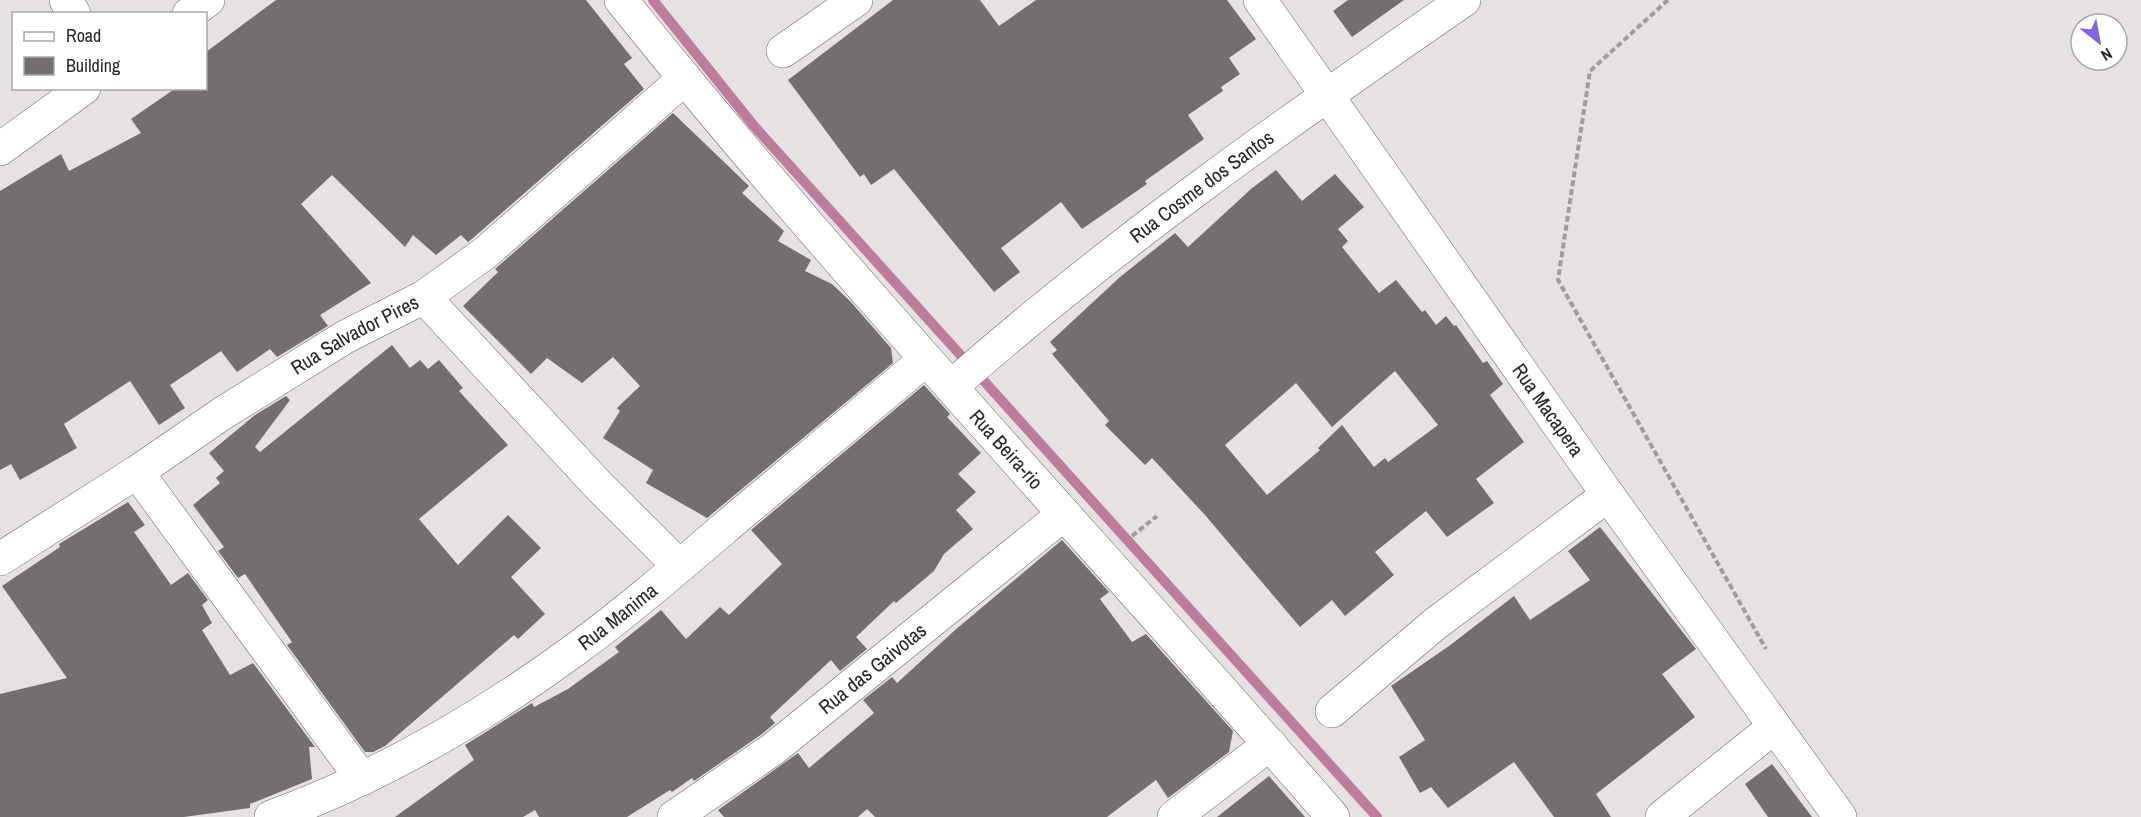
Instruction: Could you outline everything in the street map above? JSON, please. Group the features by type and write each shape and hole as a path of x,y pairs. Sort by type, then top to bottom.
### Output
{"street":[{"path":"192,12 208,0"},
{"name":"Rua Beira-rio","path":"621,0 925,360 957,382 1064,514 1333,817"},
{"path":"783,51 856,0"},
{"name":"Rua Macapera","path":"1260,0 1325,96 1608,495 1840,817"},
{"name":"Rua Cosme dos Santos","path":"957,382 1142,229 1325,96 1464,0"},
{"name":"Rua Salvador Pires","path":"0,559 297,366 345,337 423,297 485,253 685,78"},
{"path":"0,149 81,90"},
{"path":"423,297 599,486 679,566"},
{"name":"Rua Manima","path":"271,817 362,779 407,757 481,713 576,649 925,360"},
{"path":"137,472 362,779"},
{"path":"1332,711 1435,624 1608,495"},
{"name":"Rua das Gaivotas","path":"675,817 772,750 1064,514"},
{"path":"1662,817 1774,727"},
{"path":"1174,817 1270,744"}],"path":[{"path":"1668,0 1590,71 1558,280 1767,651"},
{"path":"1143,528 1157,516"}],"building":[{"path":"276,0 586,0 632,58 624,64 644,89 468,242 461,235 436,255 413,235 405,247 332,175 301,204 371,283 320,315 328,326 277,357 270,349 237,372 221,351 170,385 185,408 159,425 130,381 64,424 77,448 20,480 11,464 0,470 0,191 61,154 69,171 141,133 131,119 173,90 207,90 207,51"},
{"path":"893,0 980,0 999,26 1036,0 1227,0 1256,39 1229,58 1240,74 1221,87 1223,91 1188,115 1204,139 1145,181 1147,184 1082,229 1061,202 1001,248 1020,272 994,292 894,169 871,185 864,174 860,177 788,80"},
{"path":"1348,0 1404,0 1352,37 1333,11"},
{"path":"673,113 749,186 742,193 784,231 778,241 811,260 805,271 832,284 850,301 891,348 893,363 707,518 646,483 653,470 603,438 620,411 617,408 640,386 613,357 582,383 547,358 531,374 463,306 498,272 495,269"},
{"path":"1276,170 1302,201 1335,174 1364,207 1338,229 1348,241 1342,247 1379,293 1396,280 1422,312 1425,310 1436,325 1446,316 1454,326 1456,325 1483,363 1487,361 1503,384 1490,395 1524,442 1476,479 1494,503 1447,537 1426,511 1375,552 1394,575 1345,616 1332,600 1300,627 1205,515 1152,458 1145,465 1105,425 1109,421 1052,354 1057,350 1050,342 1120,277 1175,233 1188,247 1251,189","holes":["1395,371 1438,425 1388,462 1385,458 1374,467 1342,425 1318,448 1320,450 1267,495 1225,445 1296,383 1332,427"]},
{"path":"392,345 410,368 420,360 428,369 439,360 463,388 459,391 508,445 419,519 458,565 508,515 541,548 511,577 545,614 518,639 514,635 385,746 373,752 365,752 287,645 292,642 245,574 238,578 218,551 224,547 193,505 220,483 216,478 224,471 209,453 255,415 286,396 290,400 255,447 260,452"},
{"path":"924,385 950,414 947,417 981,453 958,474 976,492 956,510 973,529 944,554 934,571 896,603 894,601 856,637 867,649 840,671 831,660 770,717 775,723 762,734 694,781 692,778 627,817 539,817 535,810 523,817 395,817 474,760 465,745 532,703 534,707 568,689 619,652 615,647 661,610 686,639 720,607 729,615 782,564 751,530"},
{"path":"128,502 145,525 134,532 171,585 188,573 208,600 202,605 212,623 202,630 230,675 253,663 315,747 309,747 312,779 250,804 250,808 184,817 0,817 0,694 67,678 2,586 60,547 59,544"},
{"path":"1600,527 1696,649 1662,674 1695,717 1596,794 1611,817 1554,817 1514,762 1448,808 1431,787 1420,793 1399,757 1425,740 1391,686 1449,646 1514,596 1530,620 1590,580 1568,551"},
{"path":"1062,540 1109,592 1100,599 1132,642 1146,634 1233,731 1229,752 1168,798 1156,780 1107,817 875,817 867,809 858,817 724,817 718,810 798,753 809,768 874,713 863,700 892,677 897,683 954,631"},
{"path":"1772,764 1812,817 1768,817 1745,784"},
{"path":"1269,776 1305,817 1217,817"}],"waterway":[{"path":"653,0 754,126 1377,817"}]}
